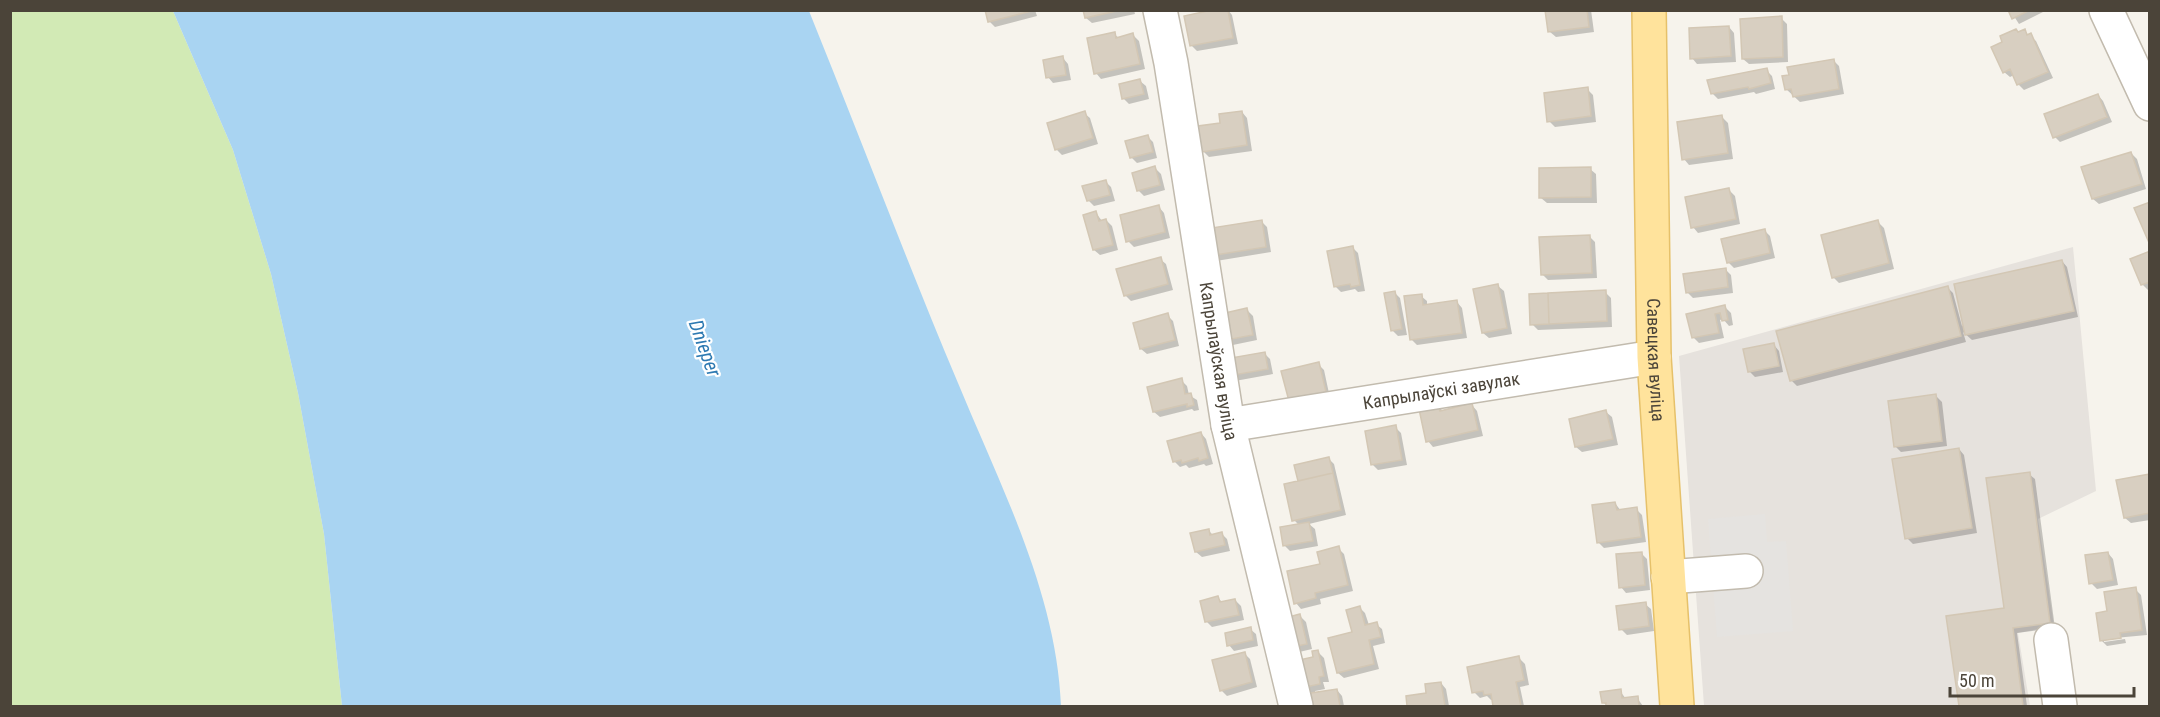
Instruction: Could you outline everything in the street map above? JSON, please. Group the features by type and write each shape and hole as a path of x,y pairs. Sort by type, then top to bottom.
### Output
{"main road":[{"name":"Савецкая вуліца","path":"1649,10 1654,357 1677,706"}],"street":[{"name":"Капрылаўская вуліца","path":"1160,10 1172,63 1228,425 1296,706"},
{"path":"2106,10 2150,104"},
{"name":"Капрылаўскі завулак","path":"1228,425 1654,357"},
{"path":"1668,577 1746,571"},
{"path":"2051,640 2060,706"}],"shaded area":[{"path":"2073,247 2096,491 2038,519 2054,626 2018,633 2030,706 1704,706 1679,356"},
{"path":"1765,514 1767,542 1786,541 1793,631 1717,637 1708,519"}],"green space":[{"path":"10,11 173,11 233,150 271,274 298,393 324,534 342,706 11,706"}],"water":[{"name":"Dnieper","path":"173,11 809,11 920,290 1024,541 1049,623 1057,664 1061,706 342,706 324,534 298,393 271,274 233,150"}],"building":[{"path":"985,10 1032,10 1032,11 988,22"},
{"path":"1083,10 1121,10 1085,18"},
{"path":"1212,10 1228,10 1233,38 1190,46 1184,16"},
{"path":"1545,10 1587,10 1589,27 1548,32"},
{"path":"2008,10 2030,10 2012,19"},
{"path":"1782,16 1783,57 1742,59 1740,19"},
{"path":"1729,26 1731,56 1690,59 1689,28"},
{"path":"2016,29 2018,32 2025,29 2027,35 2031,33 2048,72 2017,85 2010,69 2003,73 1991,47 2002,42 2000,36"},
{"path":"1115,32 1116,38 1133,33 1140,64 1094,74 1087,38"},
{"path":"1063,56 1066,75 1046,78 1043,60"},
{"path":"1834,59 1839,89 1793,97 1791,89 1785,90 1782,76 1789,75 1787,67"},
{"path":"1767,68 1771,83 1749,89 1748,87 1711,94 1707,80"},
{"path":"1140,79 1144,94 1122,99 1119,84"},
{"path":"1588,87 1591,116 1547,122 1544,93"},
{"path":"2098,94 2107,117 2053,138 2044,114"},
{"path":"1085,111 1093,138 1055,150 1047,123"},
{"path":"1242,111 1247,145 1202,152 1198,126 1220,123 1219,114"},
{"path":"1722,115 1728,153 1682,160 1677,122"},
{"path":"1148,135 1153,152 1130,158 1125,141"},
{"path":"2131,152 2142,184 2092,199 2081,167"},
{"path":"1155,166 1160,185 1137,191 1132,173"},
{"path":"1591,167 1591,197 1539,198 1539,168"},
{"path":"1106,180 1110,195 1087,201 1082,186"},
{"path":"1729,188 1736,219 1691,228 1685,197"},
{"path":"2150,202 2150,245 2134,208"},
{"path":"1159,205 1165,232 1126,242 1120,215"},
{"path":"1096,211 1099,221 1106,219 1113,245 1093,250 1083,215"},
{"path":"1262,220 1266,247 1209,256 1205,229"},
{"path":"1878,220 1889,263 1832,278 1821,235"},
{"path":"1765,229 1770,253 1727,263 1721,239"},
{"path":"1590,235 1592,273 1541,275 1539,237"},
{"path":"1353,246 1360,285 1334,287 1327,251"},
{"path":"2150,251 2150,282 2141,285 2130,259"},
{"path":"1161,257 1168,284 1124,296 1116,269"},
{"path":"2062,260 2074,311 1965,335 1954,284"},
{"path":"1726,268 1728,287 1686,293 1683,274"},
{"path":"1498,284 1507,328 1482,333 1473,289"},
{"path":"1948,286 1961,336 1790,381 1776,331"},
{"path":"1606,290 1607,321 1549,324 1548,293"},
{"path":"1395,291 1402,329 1391,331 1384,293"},
{"path":"1548,293 1549,324 1530,325 1529,294"},
{"path":"1422,294 1423,305 1457,300 1462,333 1410,340 1404,296"},
{"path":"1725,305 1728,320 1722,321 1720,313 1715,314 1719,333 1692,338 1686,314"},
{"path":"1247,308 1253,335 1221,341 1216,315"},
{"path":"1168,313 1175,340 1140,349 1133,323"},
{"path":"1774,343 1779,366 1748,372 1743,349"},
{"path":"1265,352 1268,369 1228,376 1225,359"},
{"path":"1319,362 1326,392 1289,401 1281,371"},
{"path":"1182,378 1185,394 1191,393 1194,405 1187,407 1187,404 1153,412 1147,387"},
{"path":"1936,394 1942,441 1894,447 1888,401"},
{"path":"1472,403 1478,430 1426,442 1419,409 1438,405 1440,411"},
{"path":"1606,410 1613,439 1575,447 1569,419"},
{"path":"1396,425 1402,460 1371,465 1365,431"},
{"path":"1201,432 1208,458 1199,461 1198,458 1182,463 1181,460 1173,462 1167,441"},
{"path":"1959,448 1972,528 1905,539 1892,459"},
{"path":"1329,457 1333,473 1298,481 1294,465"},
{"path":"2030,472 2050,623 2013,628 2023,706 1959,706 1946,616 2004,608 1986,478"},
{"path":"1333,473 1341,510 1292,521 1284,484"},
{"path":"2150,474 2150,513 2124,518 2116,480"},
{"path":"1615,502 1617,510 1637,507 1641,537 1597,543 1592,505"},
{"path":"1309,522 1313,541 1283,546 1280,527"},
{"path":"1209,529 1210,535 1222,532 1225,545 1195,552 1190,533"},
{"path":"1339,546 1348,585 1315,593 1316,598 1294,604 1287,571 1320,564 1317,552"},
{"path":"1642,552 1645,585 1619,588 1616,554"},
{"path":"2108,552 2113,580 2089,584 2085,555"},
{"path":"2136,587 2142,630 2120,633 2121,638 2100,641 2096,613 2107,611 2104,592"},
{"path":"1218,596 1220,602 1235,599 1239,615 1205,622 1200,601"},
{"path":"1646,602 1649,626 1619,630 1616,606"},
{"path":"1360,606 1365,625 1377,622 1381,637 1369,640 1374,664 1337,673 1328,638 1352,632 1346,610"},
{"path":"1300,614 1307,644 1287,648 1281,619"},
{"path":"1251,627 1253,640 1227,646 1225,633"},
{"path":"1318,650 1324,676 1319,677 1320,684 1296,689 1290,662 1313,657 1312,651"},
{"path":"1245,652 1252,682 1220,691 1212,660"},
{"path":"1519,656 1524,680 1516,682 1521,706 1493,706 1491,694 1484,695 1483,691 1472,693 1467,667"},
{"path":"1441,682 1445,706 1407,706 1406,696 1426,693 1425,684"},
{"path":"1337,689 1340,706 1313,706 1311,693"},
{"path":"1621,689 1622,698 1638,696 1639,706 1606,706 1606,703 1602,703 1600,692"}]}
